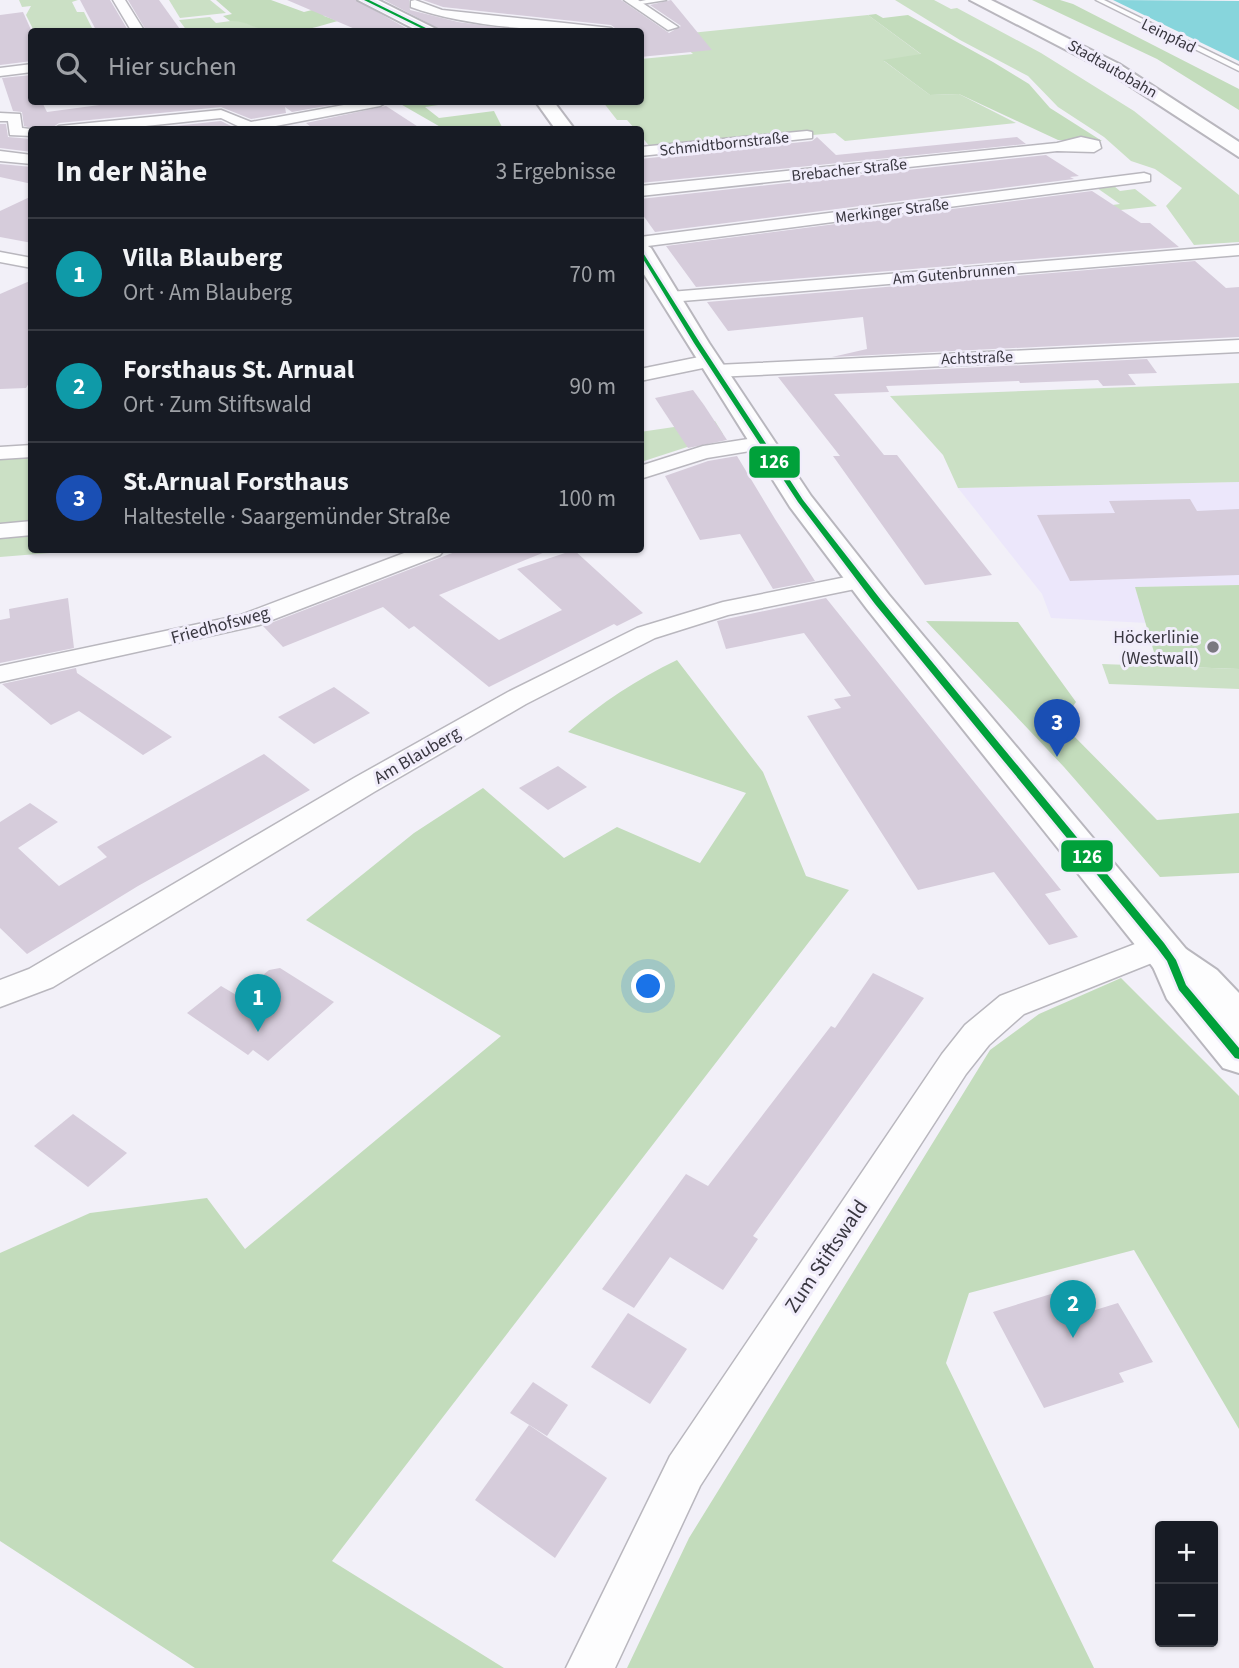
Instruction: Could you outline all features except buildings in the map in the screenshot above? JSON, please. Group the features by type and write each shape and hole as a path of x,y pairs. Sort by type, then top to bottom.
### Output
{"main road":[{"path":"366,0 426,28"},
{"name":"Stadtautobahn","path":"978,0 1113,66 1185,112 1239,151"},
{"name":"Stadtautobahn","path":"1015,0 1104,44 1189,93"},
{"path":"547,105 563,126"},
{"path":"644,255 761,443 861,580 1166,953 1202,982 1239,1021"},
{"path":"1166,953 1182,987 1239,1055"}],"street":[{"path":"119,0 136,28"},
{"path":"390,10 435,0"},
{"path":"633,1 672,27 651,29"},
{"path":"415,5 440,13 575,28"},
{"path":"0,72 28,68"},
{"path":"158,105 170,119"},
{"path":"99,126 228,114 251,126 364,105"},
{"path":"0,117 15,117 15,132 28,132"},
{"name":"Schmidtbornstraße","path":"644,152 807,135"},
{"name":"Brebacher Straße","path":"644,191 1057,147"},
{"path":"0,156 28,160"},
{"name":"Merkinger Straße","path":"644,241 1144,178"},
{"name":"Am Gutenbrunnen","path":"670,297 1239,250"},
{"path":"0,257 28,262"},
{"name":"Achtstraße","path":"644,374 712,366 1239,346"},
{"path":"644,472 703,452 761,443"},
{"path":"0,453 28,451"},
{"path":"0,531 28,528"},
{"name":"Friedhofsweg","path":"0,674 200,634 250,620 424,553"},
{"name":"Am Blauberg","path":"0,994 41,978 364,785 517,698 646,633 723,609 861,580"},
{"name":"Zum Stiftswald","path":"590,1668 685,1471 954,1064 977,1035 1012,1005 1166,953"}],"lane":[{"path":"633,1 663,0"},
{"name":"Leinpfad","path":"1099,0 1239,69"}],"shaded area":[{"path":"1239,482 1239,585 1135,587 1147,623 1051,618 1042,594 958,488"}],"green space":[{"path":"19,0 78,0 72,2 77,12 84,12 92,28 32,28 26,15 31,6 22,7"},
{"path":"169,0 210,0 226,13 180,18"},
{"path":"216,0 271,0 304,12 320,8 324,16 338,21 312,28 258,28 230,21 223,16 232,14"},
{"path":"895,0 934,0 951,9 957,8 1041,53 1134,111 1239,195 1239,242 1194,245 1166,206 1182,188 1155,169 1131,161 1104,137 1058,107 1028,76 960,40"},
{"path":"1032,0 1060,0 1073,4 1239,89 1239,110 1157,59"},
{"path":"876,14 883,18 908,15 993,62 1029,84 1050,108 1102,141 1058,140 959,94 930,95 883,60 921,54 868,15"},
{"path":"868,15 922,55 884,61 930,95 959,94 1016,123 845,141 835,133 813,135 808,131 651,148 644,140 644,126 632,126 627,120 617,120 605,105 644,105 644,59 693,54 675,38 681,34"},
{"path":"210,17 216,23 238,20 259,28 185,28 179,20"},
{"path":"402,105 438,105 425,107 439,118 494,111 502,126 439,126"},
{"path":"1114,186 1120,191 1135,189 1157,206 1048,218 1074,210 1120,204 1097,188"},
{"path":"1239,383 1239,482 958,488 943,455 890,396"},
{"path":"715,421 723,434 644,461 644,431"},
{"path":"28,455 28,553 50,553 0,557 0,457"},
{"path":"1239,585 1239,669 1158,666 1135,587"},
{"path":"926,621 1018,622 1076,702 1061,723 1157,820 1239,813 1239,873 1160,877 1064,767"},
{"path":"677,660 763,772 806,876 849,890 332,1561 504,1668 195,1668 0,1541 0,1253 90,1213 207,1198 245,1249 501,1036 306,920 414,833 483,788 564,858 617,827 700,863 746,793 568,732 620,692"},
{"path":"1102,664 1239,669 1239,689 1109,684"},
{"path":"1121,978 1239,1096 1239,1429 1134,1250 969,1293 946,1363 1094,1668 627,1668 689,1538 990,1050 1039,1014"}],"water":[{"path":"1113,0 1239,1 1239,61"}],"transit line":[{"name":"126","path":"366,0 425,28"},
{"name":"126","path":"644,256 697,343 800,501 878,602 1161,946 1171,960 1182,987 1239,1055"}],"place":[{"name":"Höckerlinie (Westwall)","path":"1213,647"},
{"name":"St.Arnual Forsthaus","path":"1057,757"},
{"name":"Villa Blauberg","path":"258,1032"},
{"name":"Forsthaus St. Arnual","path":"1073,1338"}]}
